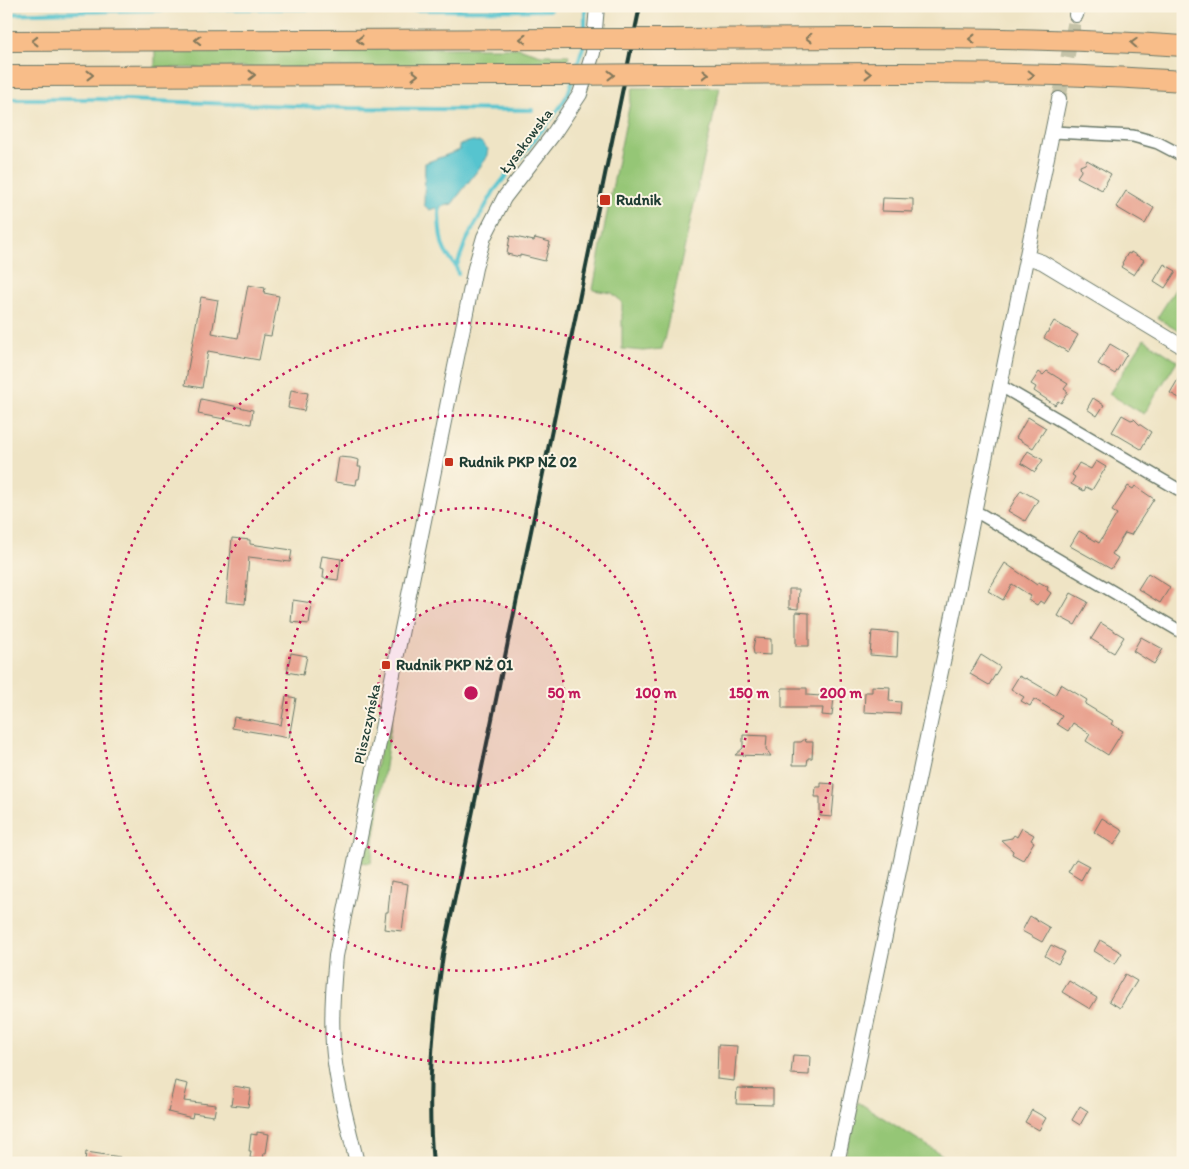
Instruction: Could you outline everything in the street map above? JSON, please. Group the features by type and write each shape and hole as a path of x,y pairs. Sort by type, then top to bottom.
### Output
{"highway":[{"path":"6,41 837,38 1105,42 1183,46"},
{"path":"6,76 976,74 1183,81"}],"street":[{"name":"Łysakowska","path":"469,293 482,244 497,210 580,94 593,54 597,6"},
{"path":"836,1163 974,512 1059,99"},
{"path":"1053,132 1133,136 1158,143 1183,156"},
{"path":"1027,257 1042,262 1183,347"},
{"name":"Pliszczyńska","path":"357,1163 343,1107 333,1047 332,1000 336,956 469,293"},
{"path":"999,387 1006,389 1183,492"},
{"path":"974,512 982,514 1183,633"}],"green space":[{"path":"155,48 518,48 541,55 569,55 568,60 540,61 519,67 155,68"},
{"path":"720,87 662,349 643,351 622,349 622,302 612,293 593,290 633,88"},
{"path":"1183,277 1183,334 1157,318"},
{"path":"1144,339 1177,361 1144,414 1109,394"},
{"path":"390,703 394,704 371,863 356,862"},
{"path":"858,1102 955,1163 857,1163 845,1156"}],"water":[{"path":"472,141 481,142 488,149 486,159 452,204 429,210 424,205 425,163 460,150 459,145"}],"building":[{"path":"1087,160 1111,174 1102,190 1077,177 1081,171 1080,166 1085,164"},
{"path":"1126,191 1154,208 1145,224 1116,207"},
{"path":"883,198 913,199 913,212 882,211"},
{"path":"510,236 534,241 535,238 550,242 545,261 507,254"},
{"path":"1131,252 1144,260 1134,275 1121,267 1128,253 1130,254"},
{"path":"1164,264 1176,271 1165,288 1154,281"},
{"path":"248,285 265,288 264,293 279,296 271,336 264,335 259,360 208,351 202,388 185,385 201,297 218,300 212,333 238,338"},
{"path":"1054,321 1078,335 1068,352 1044,338"},
{"path":"1110,344 1127,354 1115,374 1098,364"},
{"path":"1047,371 1068,384 1064,389 1068,392 1061,403 1058,401 1055,405 1034,391 1036,387 1031,384 1039,372 1043,375"},
{"path":"1183,371 1183,400 1170,393"},
{"path":"291,390 308,393 304,411 288,408"},
{"path":"1093,398 1104,405 1097,416 1087,409"},
{"path":"201,399 253,410 251,424 198,414"},
{"path":"1122,415 1131,420 1134,419 1151,432 1141,449 1112,432"},
{"path":"1028,417 1046,428 1033,448 1016,438"},
{"path":"1028,451 1043,460 1035,472 1021,463"},
{"path":"339,457 359,460 358,467 361,467 356,485 335,482"},
{"path":"1096,461 1106,467 1092,490 1086,487 1084,491 1071,484 1075,477 1072,475 1079,463 1091,469"},
{"path":"1128,486 1133,489 1135,486 1154,499 1131,535 1125,533 1112,554 1118,558 1111,569 1070,546 1079,531 1099,543 1117,514 1112,511"},
{"path":"1021,490 1038,500 1025,521 1008,511"},
{"path":"232,538 250,540 250,544 292,550 290,562 249,557 245,604 226,602"},
{"path":"322,556 341,559 338,580 323,578 324,569 320,568"},
{"path":"1005,563 1037,585 1039,582 1048,587 1047,590 1051,593 1044,604 1040,601 1037,605 1028,600 1031,596 1012,584 1003,600 988,591"},
{"path":"1148,573 1170,587 1160,603 1138,589"},
{"path":"789,589 799,589 798,609 789,608"},
{"path":"1071,593 1088,602 1075,625 1058,616"},
{"path":"293,600 312,603 309,624 291,622"},
{"path":"796,612 809,613 809,646 796,646"},
{"path":"1101,623 1124,637 1114,653 1091,639"},
{"path":"872,631 898,633 897,657 870,655"},
{"path":"1141,637 1163,649 1154,664 1133,651"},
{"path":"755,638 771,639 771,655 754,654"},
{"path":"291,653 307,656 303,675 287,672"},
{"path":"981,655 1000,667 989,685 970,674"},
{"path":"1019,676 1055,695 1061,684 1087,700 1085,704 1113,721 1111,724 1123,731 1108,755 1086,741 1090,734 1073,723 1068,731 1057,724 1062,716 1034,699 1030,706 1021,701 1024,697 1011,689"},
{"path":"872,686 890,687 889,701 901,702 900,714 864,712 865,692 872,692"},
{"path":"782,688 807,688 807,695 834,697 832,716 822,715 823,708 782,708"},
{"path":"286,696 296,698 289,738 232,728 234,717 281,725"},
{"path":"743,735 767,736 766,749 771,756 735,755 743,748"},
{"path":"805,739 806,742 813,742 812,758 808,758 807,765 793,765 794,742 801,742"},
{"path":"821,783 835,784 832,817 820,816 820,797 815,797 816,787 821,787"},
{"path":"1102,818 1123,831 1114,845 1094,832"},
{"path":"1022,828 1034,835 1031,840 1034,842 1023,860 1012,854 1013,851 1001,840 1012,838 1014,835 1017,837"},
{"path":"1076,859 1089,866 1081,880 1068,872"},
{"path":"391,881 408,884 402,931 384,929 386,912 388,912"},
{"path":"1030,916 1050,928 1042,942 1022,931"},
{"path":"1100,940 1122,953 1115,964 1094,951"},
{"path":"1051,945 1065,952 1058,964 1045,956"},
{"path":"1125,974 1137,981 1120,1008 1109,1001"},
{"path":"1069,981 1097,998 1090,1009 1062,992"},
{"path":"718,1045 737,1046 734,1081 717,1079"},
{"path":"793,1055 810,1056 809,1075 791,1074"},
{"path":"175,1081 188,1084 184,1101 216,1105 214,1116 193,1113 192,1118 168,1112"},
{"path":"234,1086 251,1089 248,1107 231,1105"},
{"path":"737,1088 773,1089 773,1105 736,1104"},
{"path":"1080,1106 1088,1111 1080,1125 1072,1120"},
{"path":"1032,1110 1046,1118 1039,1130 1025,1122"},
{"path":"257,1132 269,1134 263,1160 250,1158 251,1134 257,1135"},
{"path":"86,1152 120,1157 119,1163 85,1162"}],"waterway":[{"path":"585,6 585,32"},
{"path":"6,14 233,9 550,10"},
{"path":"576,68 584,44"},
{"path":"457,265 466,241 494,191 558,110 568,94 572,82"},
{"path":"6,99 97,99 349,108 532,110"},
{"path":"439,208 442,243 458,274"}],"tunnel":[{"path":"1059,99 1076,15"}],"railway":[{"path":"433,1163 430,1085 436,1007 443,955 640,6"}],"place":[{"name":"Rudnik","path":"605,200"},
{"name":"Rudnik PKP NŻ 02","path":"449,462"},
{"name":"Rudnik PKP NŻ 01","path":"386,665"}]}
